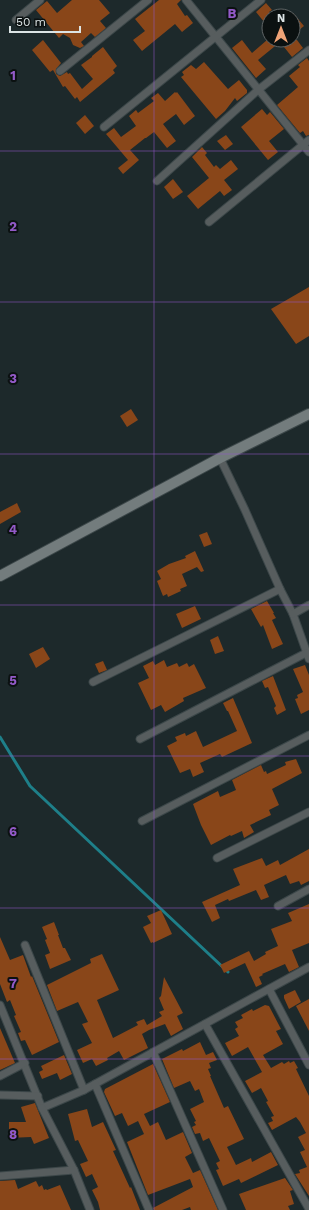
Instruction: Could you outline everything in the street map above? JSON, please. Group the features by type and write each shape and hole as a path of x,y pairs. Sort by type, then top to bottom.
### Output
{"main road":[{"path":"0,576 220,458 309,414"}],"street":[{"path":"16,20 40,0"},
{"path":"60,71 148,0"},
{"path":"186,0 309,152"},
{"path":"104,127 261,0"},
{"path":"157,181 258,90 309,50"},
{"path":"209,222 309,140"},
{"path":"140,739 308,656 293,614 220,458"},
{"path":"93,682 280,589"},
{"path":"293,614 309,606"},
{"path":"142,821 309,735"},
{"path":"217,858 309,812"},
{"path":"278,906 309,889"},
{"path":"25,945 84,1090"},
{"path":"42,1108 84,1090 309,967"},
{"path":"269,989 309,1065"},
{"path":"0,1005 42,1108 74,1170 90,1210"},
{"path":"205,1024 309,1209"},
{"path":"152,1052 223,1210"},
{"path":"0,1076 24,1063"},
{"path":"95,1084 149,1210"},
{"path":"0,1095 38,1096"},
{"path":"0,1176 74,1170"}],"building":[{"path":"72,0 99,0 110,13 100,21 106,28 95,37 91,33 81,42 84,46 80,48 73,45 70,38 63,34 59,38 36,10 47,1 57,13"},
{"path":"159,0 181,0 177,4 185,16 187,15 193,23 182,32 175,24 142,51 133,40 145,31 135,19"},
{"path":"266,3 270,8 261,8 261,18 256,12"},
{"path":"43,40 61,63 56,69 56,74 60,76 67,72 68,74 70,73 82,89 93,79 81,65 103,47 117,66 113,70 115,73 80,102 77,97 75,99 65,86 63,87 53,70 50,72 32,50"},
{"path":"242,40 252,53 261,45 261,48 273,48 258,60 266,69 256,78 232,48"},
{"path":"301,45 303,48 292,57 285,48 301,48"},
{"path":"307,58 309,61 309,135 306,136 303,131 300,133 277,105 298,87 289,76 300,67 298,65"},
{"path":"204,62 228,89 239,80 247,90 247,93 237,101 235,98 225,111 216,119 181,77 184,75 182,72 191,65 196,69"},
{"path":"177,92 195,116 184,125 176,114 163,124 176,141 167,148 154,132 130,150 139,160 123,174 118,168 128,160 106,134 114,128 121,137 136,126 129,116 136,110 138,113 154,101 151,98 158,93 165,101"},
{"path":"262,109 267,115 270,112 284,129 269,141 278,152 268,160 241,127"},
{"path":"85,115 94,126 85,134 76,123"},
{"path":"226,135 233,144 225,150 217,141"},
{"path":"202,147 207,153 205,155 214,167 216,165 220,169 231,160 238,169 224,180 232,190 224,196 220,191 198,209 187,196 209,178 192,157"},
{"path":"173,179 183,192 173,199 164,187"},
{"path":"309,287 309,336 296,344 271,309"},
{"path":"131,409 138,420 127,427 120,416"},
{"path":"17,503 21,512 0,524 0,512"},
{"path":"207,532 212,544 204,547 199,535"},
{"path":"195,551 204,571 201,572 197,567 182,574 187,586 180,589 181,591 168,597 167,594 163,596 157,581 161,579 157,571 169,564 186,558 185,556"},
{"path":"267,601 276,618 272,620 283,644 272,649 263,625 261,627 251,609"},
{"path":"195,606 201,619 182,628 176,614"},
{"path":"218,636 224,651 215,654 210,640"},
{"path":"43,647 50,659 36,668 29,654"},
{"path":"164,660 167,667 177,663 179,667 187,663 189,667 194,664 206,688 183,698 184,701 165,712 161,705 151,710 138,683 149,678 143,666 153,661 155,665"},
{"path":"103,661 107,670 99,673 95,664"},
{"path":"305,665 309,675 309,710 301,714 295,699 298,698 297,695 303,692 293,669"},
{"path":"273,676 286,710 277,715 274,708 276,706 268,687 265,688 262,681"},
{"path":"233,698 252,743 222,757 220,754 200,763 204,772 193,777 190,769 180,773 167,746 177,741 175,737 185,733 186,736 196,731 203,747 237,731 223,703"},
{"path":"296,759 302,773 272,789 279,805 269,810 271,815 250,825 254,832 244,838 242,831 231,836 230,835 211,845 193,804 218,791 220,797 236,790 232,780 261,765 264,772 266,771 267,774 286,765 285,762"},
{"path":"309,849 309,881 301,885 299,881 290,884 286,875 264,885 269,897 261,900 256,890 229,901 228,899 215,905 220,918 212,922 202,902 240,885 233,869 262,858 266,866 278,860 280,865"},
{"path":"309,904 309,943 292,950 299,967 289,972 285,964 262,974 263,975 259,977 262,984 256,987 245,963 224,973 220,965 249,951 254,961 266,954 265,952 278,946 271,929 292,921 288,913"},
{"path":"161,910 172,934 151,943 143,927 151,923 147,916"},
{"path":"54,922 63,948 65,948 71,960 50,969 45,955 50,953 45,940 47,939 42,927"},
{"path":"0,937 10,960 23,955 59,1042 32,1055 25,1040 21,1041 18,1033 21,1032 14,1016 16,1015 10,1000 7,1002 0,984"},
{"path":"102,954 119,990 97,1000 113,1038 138,1025 136,1022 144,1019 147,1025 162,1016 159,1012 164,1010 159,998 161,996 164,977 183,1013 177,1016 183,1029 171,1036 165,1024 149,1030 142,1034 148,1048 124,1060 119,1051 107,1058 108,1060 96,1066 92,1059 83,1063 77,1050 92,1043 82,1024 88,1022 78,1002 57,1011 47,985 91,963 90,959"},
{"path":"295,990 301,1002 289,1009 284,995"},
{"path":"309,999 309,1031 296,1006"},
{"path":"265,1005 269,1006 281,1029 276,1031 283,1044 263,1055 271,1068 282,1062 284,1064 289,1061 290,1063 294,1061 298,1068 296,1069 309,1096 309,1196 295,1174 300,1173 299,1170 307,1167 300,1152 305,1150 298,1137 306,1133 300,1122 296,1117 272,1130 268,1123 273,1121 271,1117 274,1116 266,1102 268,1101 261,1088 252,1093 245,1081 262,1072 248,1047 232,1056 225,1043 239,1036 235,1029 238,1027 235,1022 243,1018 241,1015 252,1009 253,1011"},
{"path":"0,1028 15,1063 0,1070"},
{"path":"200,1042 206,1055 213,1052 217,1060 209,1063 211,1068 208,1069 210,1076 224,1108 228,1106 244,1139 227,1147 236,1165 251,1158 252,1162 271,1152 278,1165 241,1183 239,1179 223,1186 216,1170 219,1169 216,1163 220,1161 209,1138 203,1141 200,1133 195,1134 192,1127 196,1125 194,1122 196,1121 190,1109 204,1102 199,1089 195,1091 190,1081 174,1088 162,1059 182,1049 183,1051"},
{"path":"64,1055 72,1074 60,1080 57,1073 42,1079 39,1072 43,1070 41,1066"},
{"path":"153,1064 170,1102 144,1114 150,1126 158,1122 166,1140 183,1132 192,1153 185,1157 193,1173 200,1170 218,1210 191,1210 190,1207 182,1210 154,1210 153,1208 193,1187 190,1179 148,1195 127,1142 144,1134 138,1121 128,1126 122,1113 115,1116 104,1092 105,1089"},
{"path":"35,1103 49,1138 34,1144 31,1137 9,1138 9,1122 26,1122 21,1107"},
{"path":"87,1109 92,1127 103,1122 116,1150 113,1151 130,1188 131,1187 140,1210 100,1210 92,1190 98,1187 92,1174 86,1177 80,1164 88,1161 78,1140 75,1141 68,1114"},
{"path":"285,1178 293,1190 290,1191 294,1204 288,1206 290,1210 246,1210 239,1194"},
{"path":"15,1180 18,1189 36,1181 39,1187 42,1185 44,1190 60,1185 71,1210 0,1210 0,1181"}],"waterway":[{"path":"0,737 30,786 228,972"}]}
